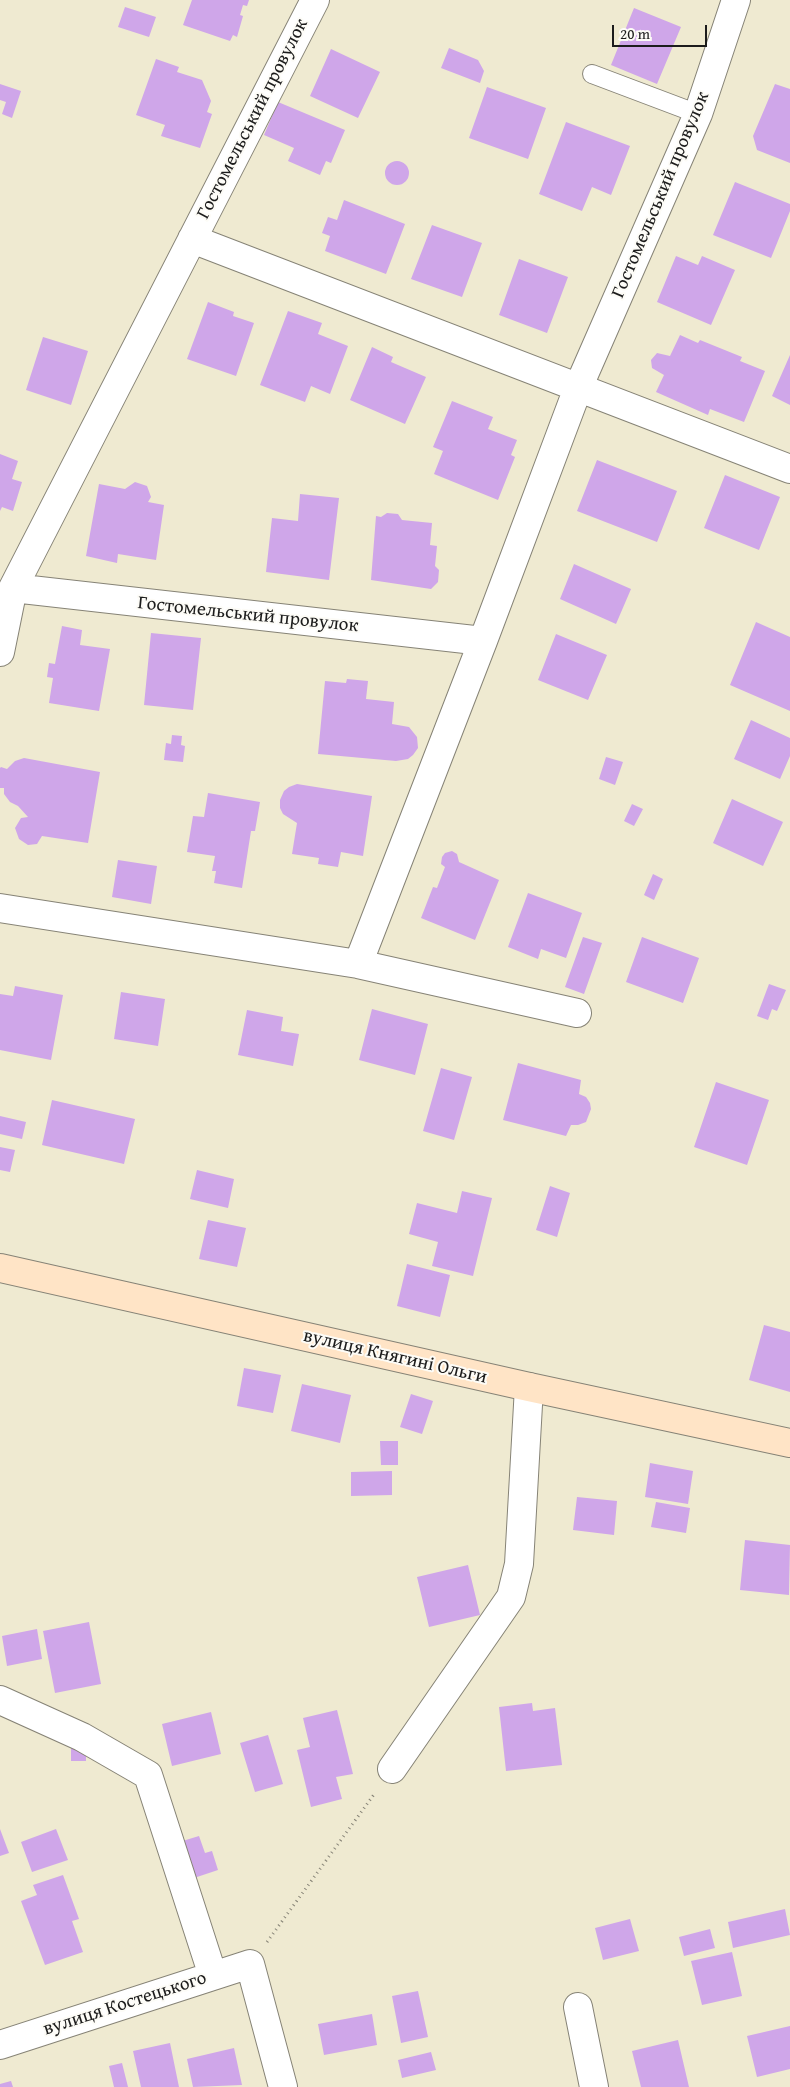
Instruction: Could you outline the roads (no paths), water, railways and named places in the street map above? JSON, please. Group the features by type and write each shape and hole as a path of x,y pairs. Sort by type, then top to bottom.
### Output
{"street":[{"name":"Гостомельський провулок","path":"0,652 14,588 315,0"},
{"name":"Гостомельський провулок","path":"358,964 483,641 578,388 698,114 736,0"},
{"name":"Гостомельський провулок","path":"192,239 790,469"},
{"name":"Гостомельський провулок","path":"14,588 483,641"},
{"path":"0,908 358,964 577,1013"},
{"name":"вулиця Княгині Ольги","path":"0,1268 529,1387 790,1443"},
{"path":"392,1769 511,1597 519,1564 529,1387"},
{"path":"0,1700 82,1738 148,1775 213,1976"},
{"name":"вулиця Костецького","path":"0,2045 250,1964 283,2087"},
{"path":"578,2007 594,2087"}],"lane":[{"path":"592,74 698,114"}]}
